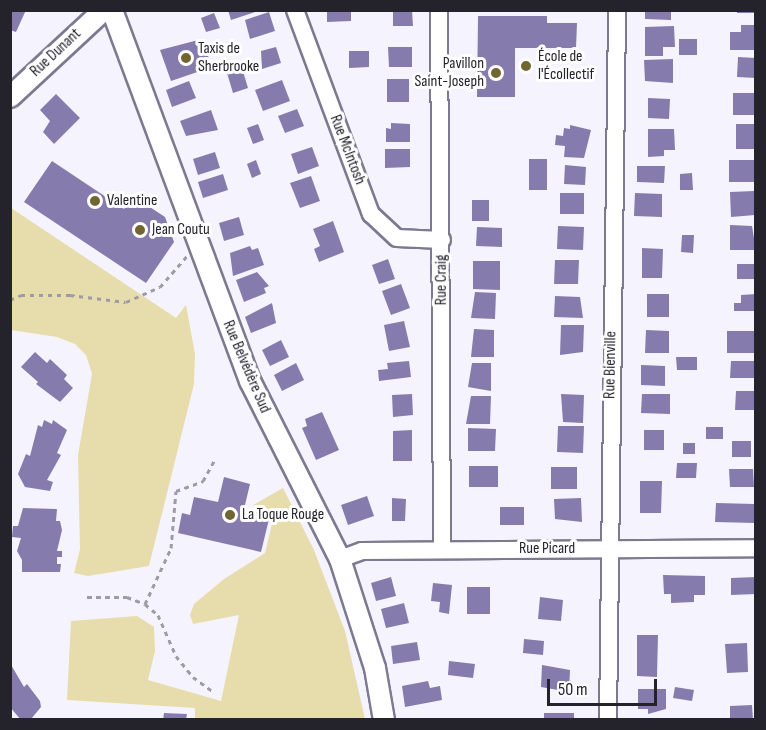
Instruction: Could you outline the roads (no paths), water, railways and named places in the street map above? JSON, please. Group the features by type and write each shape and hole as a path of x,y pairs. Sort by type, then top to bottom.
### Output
{"street":[{"name":"Rue Dunant","path":"10,97 104,10"},
{"name":"Rue Belvédère Sud","path":"112,10 250,381 340,559 375,668 384,720"},
{"name":"Rue McIntosh","path":"295,10 371,214 397,238 442,240"},
{"name":"Rue Craig","path":"439,10 442,550"},
{"name":"Rue Bienville","path":"608,720 617,10"},
{"name":"Rue Picard","path":"340,559 362,551 756,548"}],"place":[{"name":"Taxis de Sherbrooke","path":"186,58"},
{"name":"École de l'Écollectif","path":"526,66"},
{"name":"Pavillon Saint-Joseph","path":"496,73"},
{"name":"Valentine","path":"95,201"},
{"name":"Jean Coutu","path":"140,230"},
{"name":"La Toque Rouge","path":"230,515"}]}
